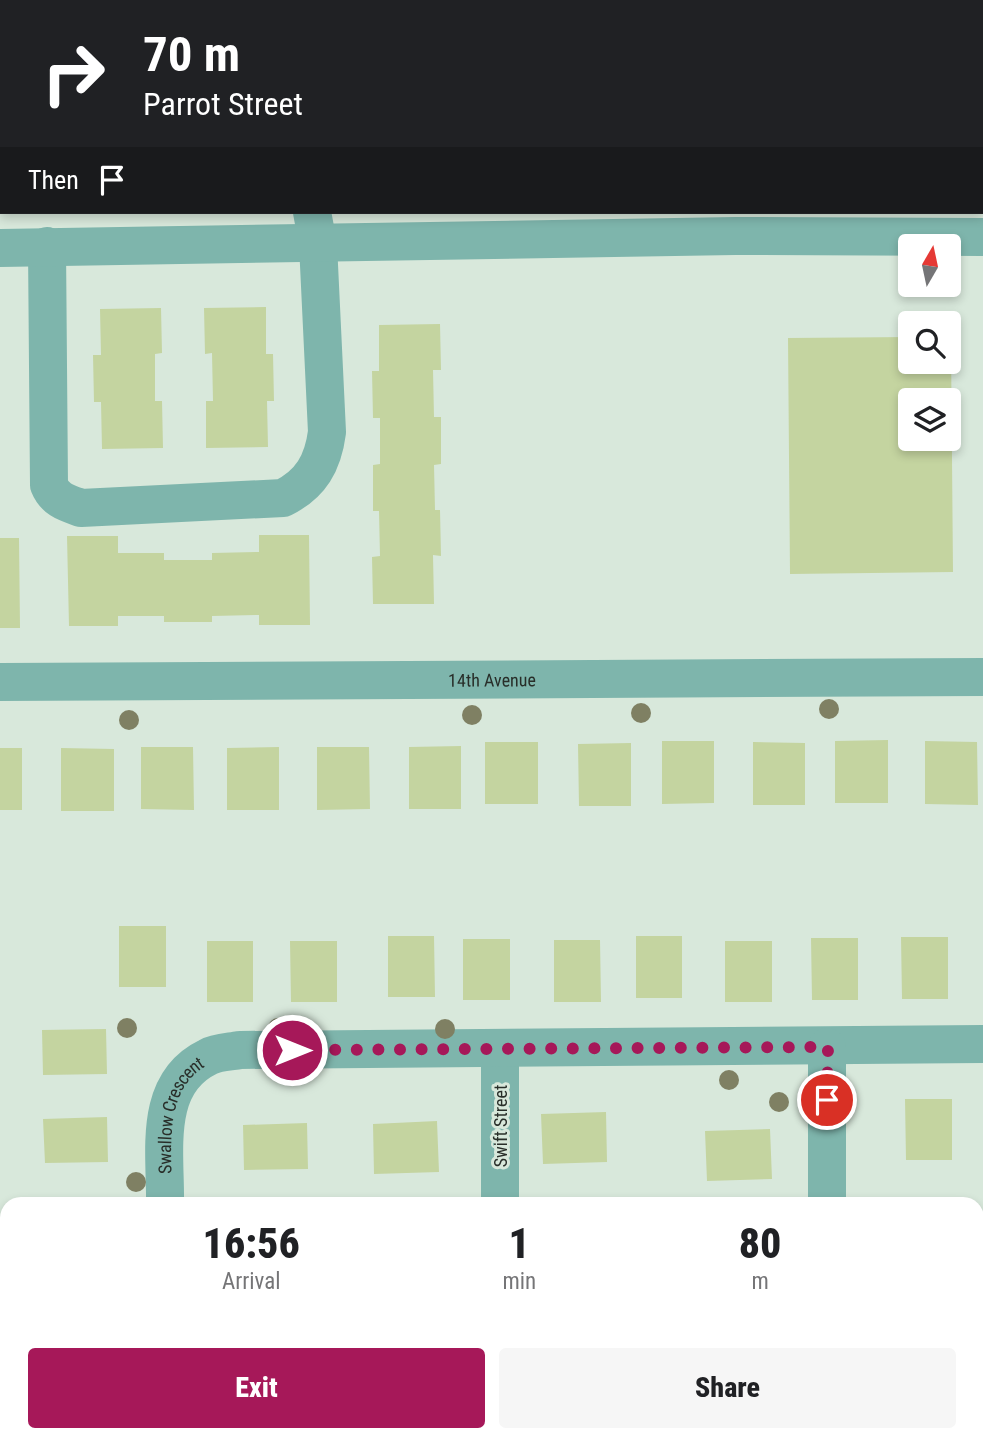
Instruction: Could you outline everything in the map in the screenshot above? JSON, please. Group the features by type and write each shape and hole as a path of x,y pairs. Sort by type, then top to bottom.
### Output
{"street":[{"path":"0,248 315,228 735,224 983,237"},
{"path":"47,246 49,485 59,499 81,508 282,498 299,490 312,476 320,462 327,432 315,228"},
{"name":"14th Avenue","path":"0,682 983,677"},
{"name":"Swallow Crescent","path":"166,1197 166,1109 174,1088 190,1068 210,1055 240,1051 983,1044"},
{"path":"827,1197 828,1047"},
{"name":"Swift Street","path":"500,1048 500,1197"}],"building":[{"path":"266,307 266,354 273,354 274,401 267,401 268,447 206,448 206,401 213,401 212,353 205,354 204,308"},
{"path":"161,308 162,353 155,354 155,401 162,401 163,448 102,449 101,402 94,402 93,355 101,355 100,309"},
{"path":"440,324 441,370 433,370 434,417 441,417 441,464 434,465 435,510 440,510 441,556 433,555 434,604 373,604 372,557 380,556 379,511 373,511 373,465 380,464 380,418 373,418 372,371 379,371 379,325"},
{"path":"898,337 898,374 951,374 951,388 898,388 898,451 952,451 953,572 790,574 788,338"},
{"path":"259,535 309,535 310,625 259,625 259,615 212,616 212,622 164,622 164,616 118,616 118,626 69,626 67,536 118,536 118,553 164,553 164,560 212,560 212,553 259,552"},
{"path":"0,538 19,538 20,628 0,628"},
{"path":"888,740 888,803 835,803 835,741"},
{"path":"662,741 714,741 714,803 662,804"},
{"path":"925,741 977,742 978,805 925,804"},
{"path":"485,742 538,742 538,804 485,804"},
{"path":"753,742 805,743 805,805 753,805"},
{"path":"631,743 631,806 579,806 578,744"},
{"path":"461,746 461,809 409,809 409,747"},
{"path":"141,747 193,747 194,810 141,809"},
{"path":"279,747 279,810 227,810 227,748"},
{"path":"317,747 369,747 370,809 317,810"},
{"path":"0,748 22,748 22,810 0,810"},
{"path":"61,748 114,749 114,811 61,811"},
{"path":"119,926 166,926 166,987 119,987"},
{"path":"388,936 434,936 435,997 388,997"},
{"path":"636,936 682,936 682,998 636,998"},
{"path":"901,937 948,937 948,999 902,999"},
{"path":"811,938 858,938 858,1000 812,1000"},
{"path":"463,939 510,939 510,1000 463,1000"},
{"path":"554,940 600,940 601,1002 554,1002"},
{"path":"207,941 253,941 253,1002 207,1002"},
{"path":"290,941 337,941 337,1002 291,1002"},
{"path":"725,941 772,941 772,1002 725,1002"},
{"path":"106,1029 107,1074 43,1075 42,1030"},
{"path":"905,1099 952,1099 952,1160 906,1160"},
{"path":"606,1112 607,1162 543,1164 541,1114"},
{"path":"107,1117 108,1162 45,1163 43,1119"},
{"path":"437,1121 439,1172 374,1174 373,1124"},
{"path":"307,1123 308,1169 244,1170 243,1125"},
{"path":"770,1129 772,1179 707,1181 705,1131"}],"route":[{"path":"292,1050 828,1047 827,1100"}]}
